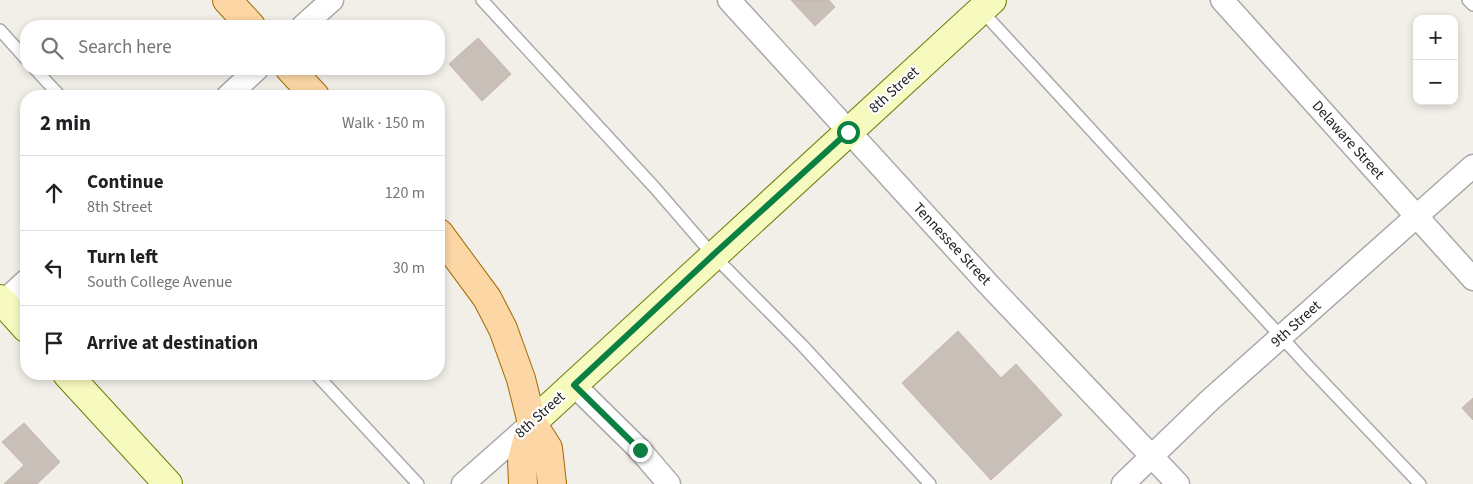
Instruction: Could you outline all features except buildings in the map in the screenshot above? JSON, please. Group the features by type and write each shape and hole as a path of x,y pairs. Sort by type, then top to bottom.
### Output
{"main road":[{"path":"227,0 245,20"},
{"path":"296,75 309,90"},
{"path":"445,241 487,298 503,330 520,379 532,423 548,448 552,484"},
{"path":"523,484 522,460 532,423"}],"street":[{"path":"310,20 332,0"},
{"name":"Tennessee Street","path":"729,0 989,285 1178,484"},
{"name":"Delaware Street","path":"1222,0 1473,279"},
{"name":"8th Street","path":"463,484 574,385 848,132 982,3"},
{"path":"234,90 251,75"},
{"name":"9th Street","path":"1123,484 1210,400 1473,166"},
{"path":"20,287 1,303 20,322"},
{"path":"73,380 168,484"},
{"path":"574,385 640,450 669,484"}],"lane":[{"path":"482,0 655,188 713,255 802,346 930,484"},
{"path":"1468,0 1473,5"},
{"path":"982,3 1308,366 1420,484"},
{"path":"0,30 20,52"},
{"path":"41,75 54,90"},
{"path":"322,380 418,484"}],"route":[{"path":"640,450 574,385 848,132"}]}
